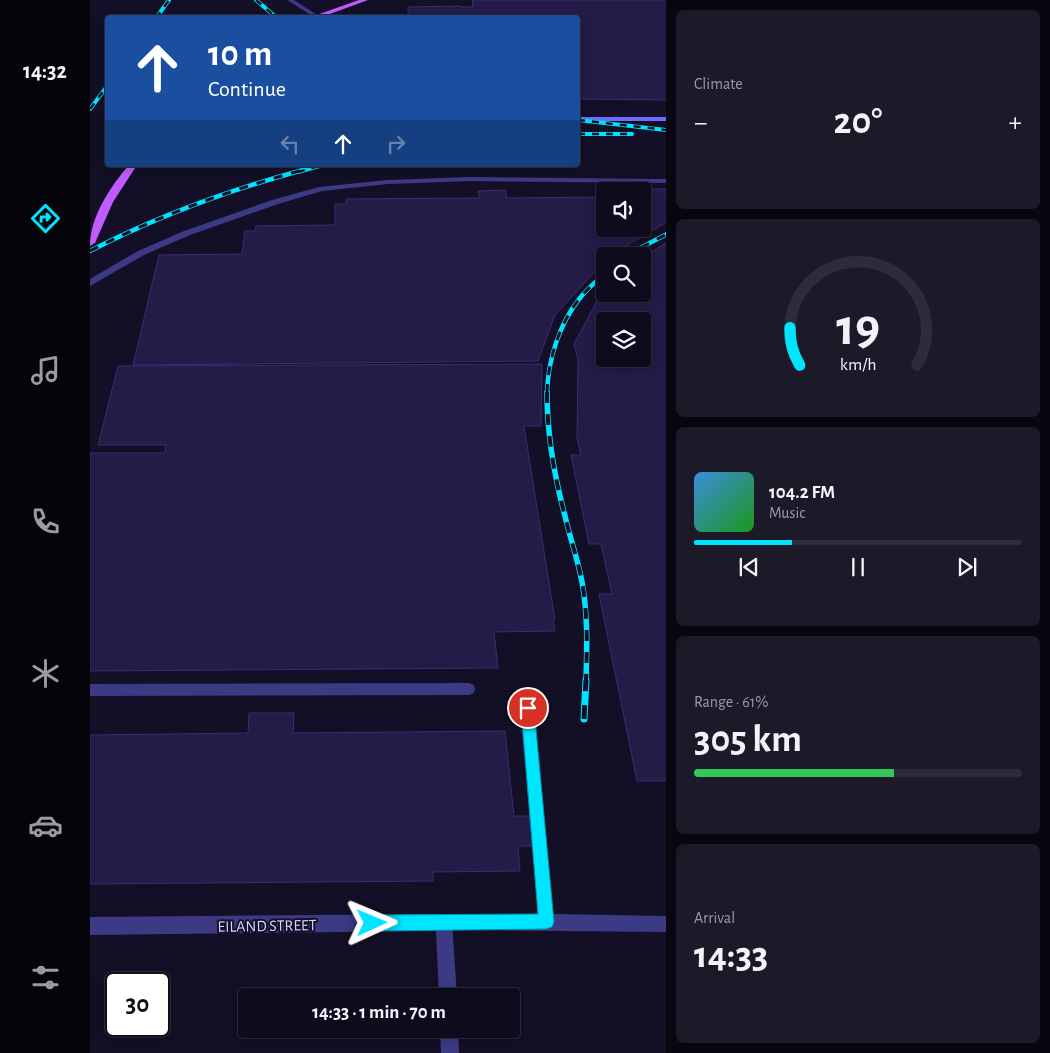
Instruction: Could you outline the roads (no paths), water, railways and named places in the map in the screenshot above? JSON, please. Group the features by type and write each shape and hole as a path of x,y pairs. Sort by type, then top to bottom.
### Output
{"main road":[{"path":"319,15 365,0"},
{"path":"580,118 666,119"},
{"path":"90,243 105,207 132,167"}],"street":[{"name":"EILAND STREET","path":"90,926 444,922"},
{"path":"444,922 448,988"},
{"path":"449,1038 450,1053"}],"lane":[{"path":"290,0 310,15"},
{"path":"90,283 141,252 186,233 276,202 322,189 388,182 470,179 666,181"},
{"path":"90,690 469,690"},
{"path":"528,708 546,922"},
{"path":"444,922 666,924"}],"railway":[{"path":"158,15 169,0"},
{"path":"256,0 274,15"},
{"path":"90,109 105,89"},
{"path":"580,120 666,130"},
{"path":"580,134 632,134"},
{"path":"298,172 316,167"},
{"path":"90,251 142,226 194,205 248,186 303,170"},
{"path":"642,247 666,235"},
{"path":"547,393 552,355 566,319 583,295 596,282"},
{"path":"547,393 548,423 554,470 584,594 587,631 586,681"},
{"path":"584,719 586,680"}]}
